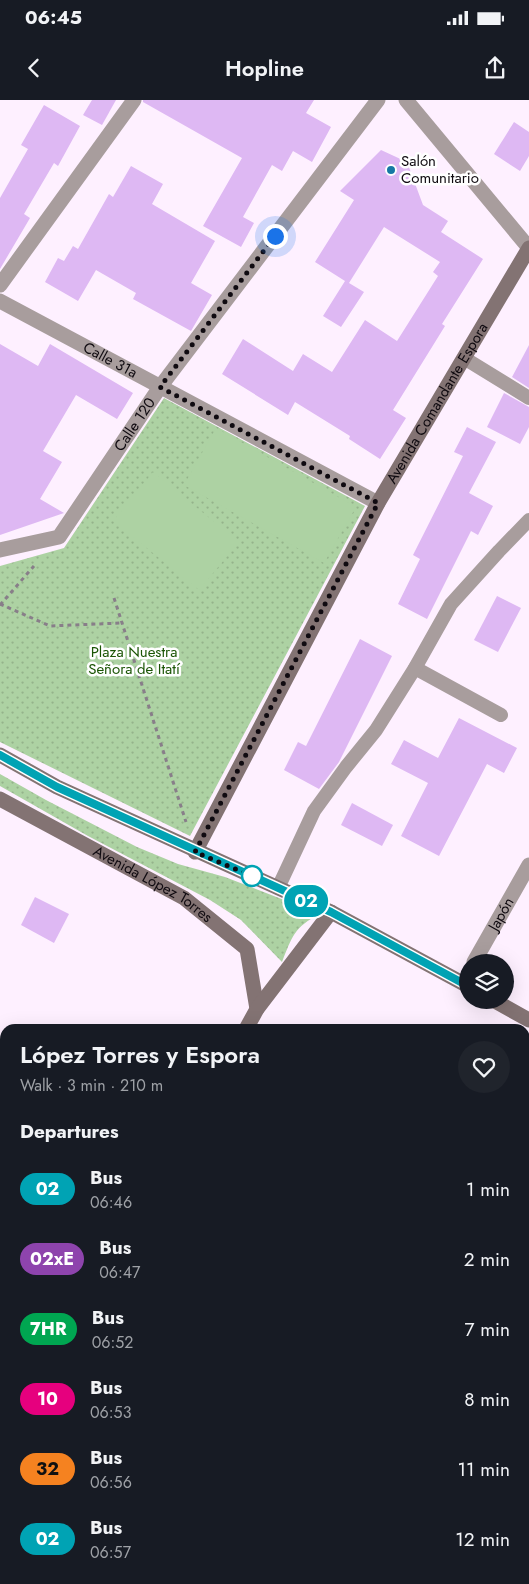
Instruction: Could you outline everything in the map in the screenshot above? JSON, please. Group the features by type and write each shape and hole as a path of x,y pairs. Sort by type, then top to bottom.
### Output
{"main road":[{"name":"Avenida Comandante Espora","path":"195,852 378,503 529,248"},
{"path":"0,755 57,787 195,852 331,912 459,977"},
{"name":"Avenida López Torres","path":"0,799 184,898 240,943 247,949 257,1009"},
{"path":"249,1024 257,1009 331,912"},
{"path":"509,1009 529,1020"}],"street":[{"path":"0,285 134,100"},
{"name":"Calle 120","path":"59,537 160,387 378,100"},
{"path":"406,100 529,248"},
{"name":"Calle 31a","path":"0,302 378,503"},
{"path":"0,550 59,537"},
{"name":"Japón","path":"479,954 529,865"}],"lane":[{"path":"464,358 529,398"},
{"path":"278,888 314,811 376,730 415,668 451,604 499,550 529,520"},
{"path":"415,668 501,714"}],"path":[{"path":"59,537 0,604 50,626 122,623"},
{"path":"114,598 195,852"}],"green space":[{"name":"Plaza Nuestra Señora de Itatí","path":"164,398 365,506 190,836 0,742 0,566 64,548"},
{"path":"216,428 356,507 324,563 184,485"},
{"path":"153,472 239,542 199,590 113,521"},
{"path":"0,774 137,847 178,864 225,877 320,914 299,928 288,946 282,962 241,920 210,900 88,836 0,786"}],"building":[{"path":"92,100 116,100 102,125 83,115"},
{"path":"143,100 314,100 306,113 331,127 312,162 293,151 282,171 272,165 243,217 254,223 241,247 203,226 242,158 143,102"},
{"path":"44,105 80,126 58,166 54,163 24,214 30,218 0,269 0,198 28,149 21,145"},
{"path":"514,122 529,132 529,156 520,171 494,154"},
{"path":"381,150 407,162 423,205 448,221 441,232 483,259 442,324 445,326 393,410 406,418 380,459 349,439 350,436 295,402 288,415 222,374 243,339 293,371 303,354 332,372 365,320 397,341 438,276 433,272 440,262 384,227 349,283 364,292 341,327 323,316 345,281 315,262 354,200 340,191"},
{"path":"131,166 163,184 152,204 215,241 191,283 212,295 191,331 133,299 136,293 96,270 78,301 45,282 58,258 64,261 73,246 78,249 109,194 113,197"},
{"path":"0,344 38,366 50,344 133,393 117,419 76,395 43,451 62,462 40,499 64,513 0,535"},
{"path":"529,345 529,388 512,377"},
{"path":"504,393 529,407 529,427 520,444 487,427"},
{"path":"467,427 496,442 469,493 493,506 478,535 471,531 427,619 398,604 420,559 413,555 463,456 454,452"},
{"path":"497,596 521,608 498,652 474,640"},
{"path":"360,639 392,656 339,762 319,789 284,770 298,742 306,746"},
{"path":"459,718 517,748 504,773 487,764 439,856 401,836 428,783 391,764 404,740 438,758"},
{"path":"352,803 393,825 382,846 341,825"},
{"path":"35,897 69,914 54,943 21,925"}],"bus line":[{"name":"02","path":"0,755 57,787 195,852 245,872 331,912 459,981"}],"place":[{"name":"Salón Comunitario","path":"391,170"}],"route":[{"path":"252,876 195,852 378,503 160,387 275,236"}]}
